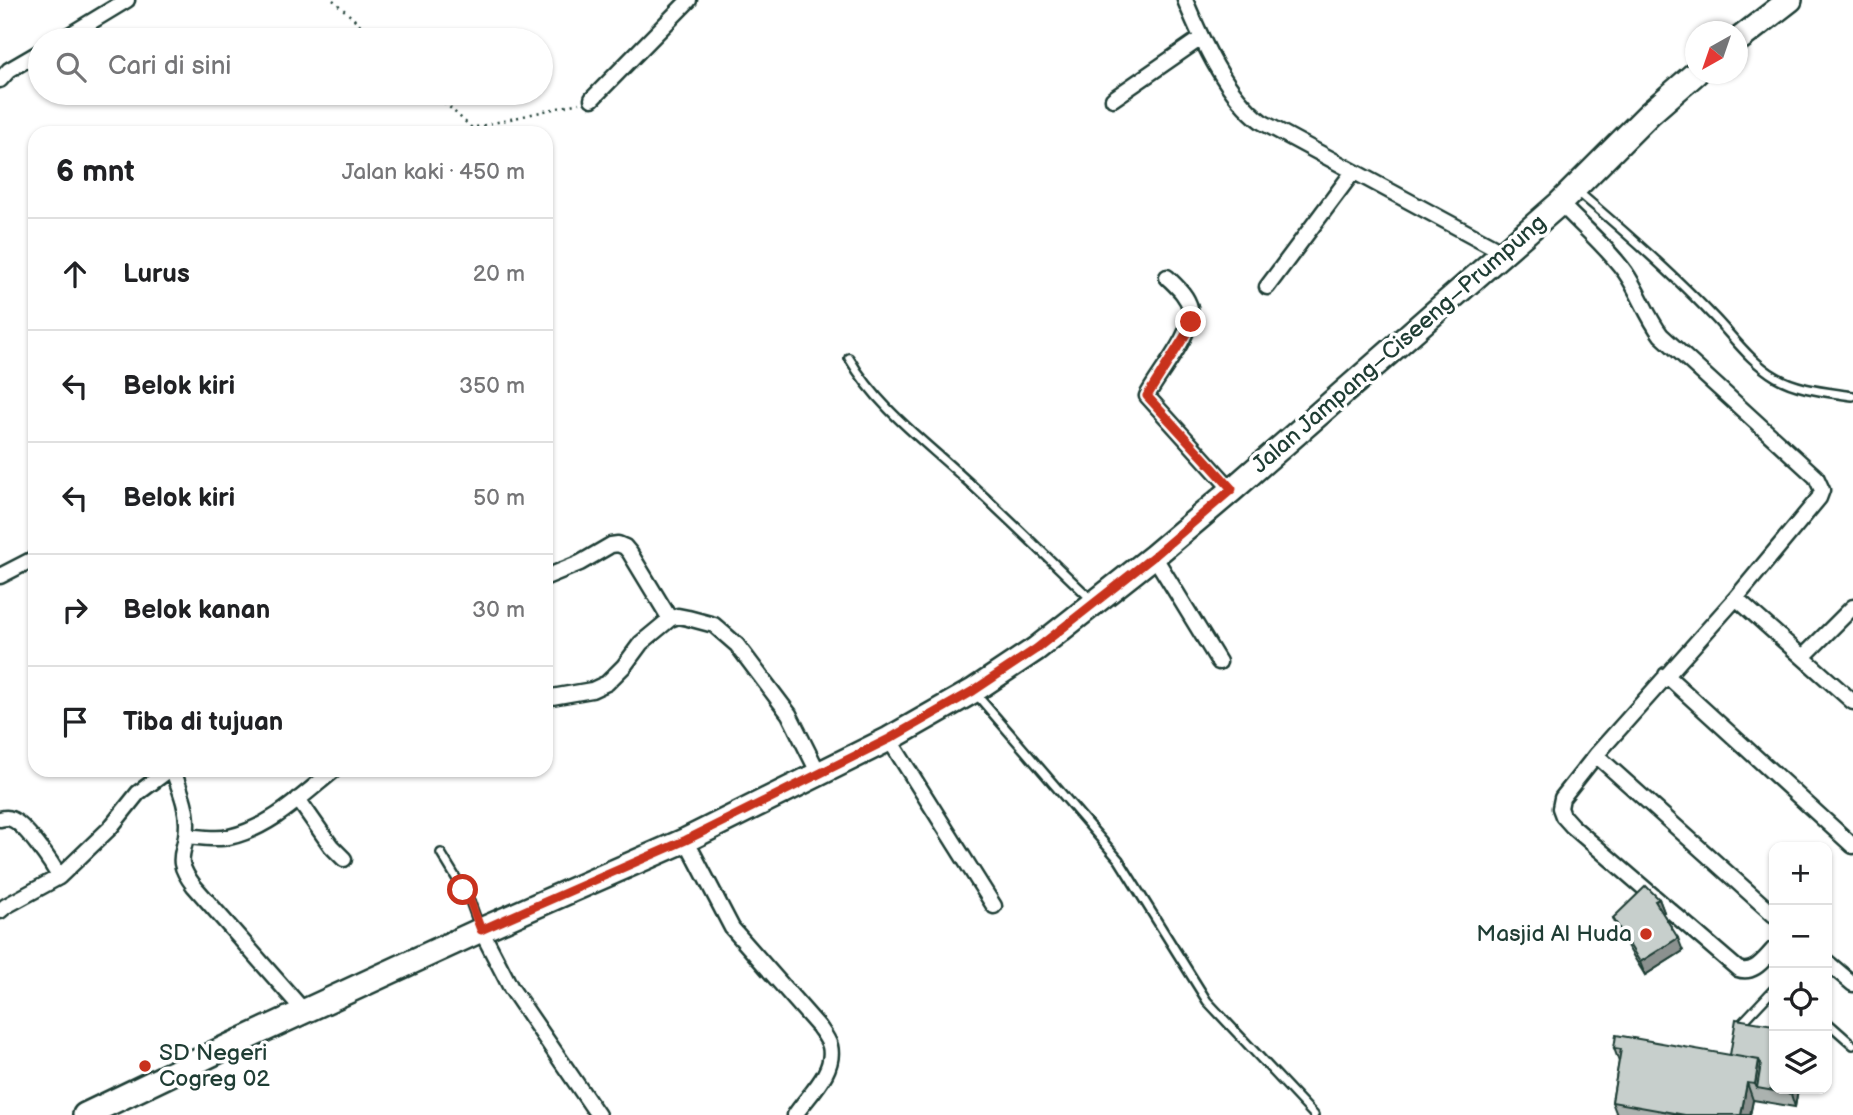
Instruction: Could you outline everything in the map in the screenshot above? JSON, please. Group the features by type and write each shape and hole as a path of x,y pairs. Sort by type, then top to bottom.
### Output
{"main road":[{"path":"1748,32 1790,0"},
{"name":"Jalan Jampang–Ciseeng–Prumpung","path":"85,1115 481,930 686,840 889,739 973,691 1036,649 1154,556 1505,253 1649,114 1685,83"}],"street":[{"path":"81,28 127,0"},
{"path":"592,99 689,0"},
{"path":"1185,0 1201,38 1234,94 1253,115 1505,253"},
{"path":"1113,99 1201,38"},
{"path":"0,80 9,70 28,59"},
{"path":"1267,286 1353,172"},
{"path":"1567,196 1614,257 1661,335 1816,477 1822,490 1819,498 1736,598 1596,755 1562,798 1560,808 1572,826 1738,969 1744,972 1754,969 1769,954"},
{"path":"1167,277 1184,293 1191,308 1191,322 1147,396 1232,489"},
{"path":"553,574 618,544 630,553 670,619"},
{"path":"1154,556 1219,663"},
{"path":"0,576 28,562"},
{"path":"1736,598 1853,702"},
{"path":"1802,657 1853,607"},
{"path":"553,697 593,690 607,683 641,643 670,619 678,617 714,625 737,645 789,714 818,774"},
{"path":"1666,675 1853,846"},
{"path":"889,739 994,906"},
{"path":"1596,755 1769,911"},
{"path":"0,911 59,877 110,828 138,793 161,777"},
{"path":"174,777 185,805 186,836 180,860 187,877 304,1011"},
{"path":"186,836 227,838 251,830 278,815 325,777"},
{"path":"298,799 331,846 344,859"},
{"path":"0,819 8,817 21,826 47,856 59,877"},
{"path":"686,840 732,929 827,1039 831,1057 827,1070 795,1115"},
{"path":"481,930 511,988 598,1115"},
{"path":"1832,966 1853,984"}],"lane":[{"path":"1567,196 1678,281 1751,358 1777,378 1804,388 1853,396"},
{"path":"849,358 869,388 896,418 987,499 1094,603"},
{"path":"973,691 1119,860 1206,1001 1314,1115"},
{"path":"441,853 470,901 481,930"},
{"path":"1742,1023 1769,994"},
{"path":"1832,1026 1853,1045"}],"path":[{"path":"333,0 364,28"},
{"path":"480,126 592,99"},
{"path":"447,105 470,126"}],"building":[{"name":"Masjid Al Huda","path":"1646,886 1659,899 1655,901 1678,938 1640,962 1613,918"},
{"path":"1736,1019 1769,1024 1769,1090 1757,1088 1761,1064 1759,1060 1730,1055"},
{"path":"1616,1035 1759,1060 1755,1084 1747,1083 1741,1115 1685,1115 1612,1102 1621,1049 1614,1048"}],"place":[{"name":"Masjid Al Huda","path":"1646,934"},
{"name":"SD Negeri Cogreg 02","path":"145,1066"}],"route":[{"path":"463,890 481,930 686,840 889,739 973,691 1036,649 1154,556 1232,489 1147,396 1191,322"}]}
